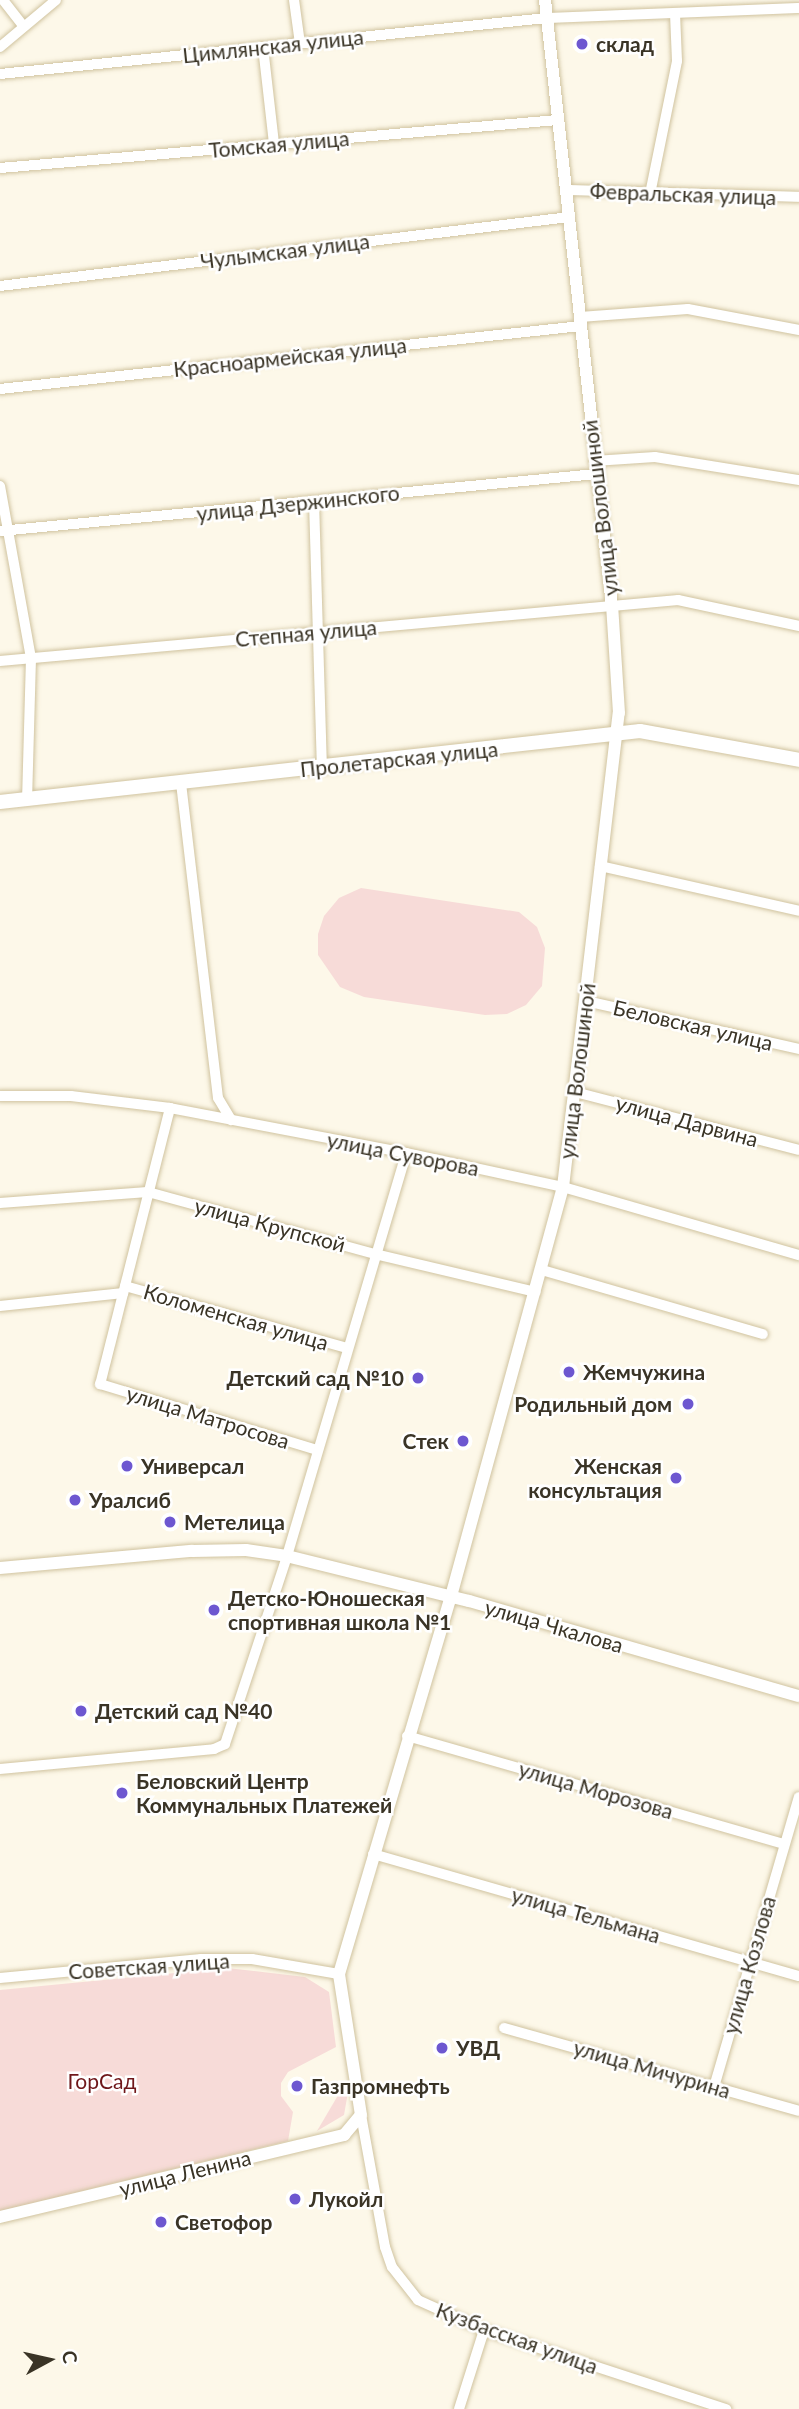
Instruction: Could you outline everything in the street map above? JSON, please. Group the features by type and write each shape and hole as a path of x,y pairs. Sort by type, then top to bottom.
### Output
{"main road":[{"name":"Пролетарская улица","path":"0,802 617,733 688,737 799,760"}],"street":[{"path":"3,0 23,26"},
{"path":"0,47 56,0"},
{"path":"295,0 300,44"},
{"name":"улица Волошиной","path":"361,2115 339,1974 407,1736 450,1600 564,1187 617,733 612,606 545,0"},
{"name":"Цимлянская улица","path":"0,74 547,18 799,8"},
{"path":"650,194 677,61 675,13"},
{"path":"263,47 274,144"},
{"name":"Томская улица","path":"0,168 558,120"},
{"name":"Февральская улица","path":"566,190 799,197"},
{"name":"Чулымская улица","path":"0,285 569,217"},
{"name":"Красноармейская улица","path":"0,388 688,309 799,330"},
{"name":"улица Дзержинского","path":"4,531 314,501 595,468 655,457 799,480"},
{"path":"0,486 4,531 31,658 27,799"},
{"path":"314,501 321,632 321,767"},
{"name":"Степная улица","path":"0,662 678,600 799,625"},
{"path":"181,783 218,1098 231,1120"},
{"path":"600,866 799,911"},
{"name":"Беловская улица","path":"586,1001 799,1049"},
{"name":"улица Дарвина","path":"575,1092 799,1150"},
{"name":"улица Суворова","path":"0,1096 72,1096 170,1108 406,1153 564,1187 799,1255"},
{"path":"195,1113 218,1098"},
{"path":"124,1290 170,1108"},
{"path":"0,1769 214,1749 225,1744 287,1556 406,1153"},
{"name":"улица Крупской","path":"0,1203 148,1192 375,1254 536,1292"},
{"path":"542,1270 763,1334"},
{"name":"Коломенская улица","path":"0,1306 124,1290 347,1348"},
{"name":"улица Матросова","path":"124,1290 100,1384 317,1450"},
{"name":"улица Чкалова","path":"0,1568 100,1558 246,1550 287,1556 450,1600 469,1601 799,1696"},
{"name":"улица Морозова","path":"407,1736 784,1844"},
{"name":"улица Козлова","path":"714,2087 799,1797"},
{"name":"улица Тельмана","path":"373,1854 799,1976"},
{"name":"Советская улица","path":"0,1978 201,1959 252,1959 339,1974"},
{"name":"улица Мичурина","path":"504,2028 799,2111"},
{"name":"улица Ленина","path":"0,2217 344,2135 361,2115"},
{"name":"Кузбасская улица","path":"361,2115 384,2244 392,2267 418,2300 484,2330 726,2409"},
{"path":"460,2409 484,2330"}],"green space":[{"path":"361,888 519,912 537,927 545,948 542,986 526,1005 507,1014 485,1015 364,997 340,987 318,955 318,934 324,916 339,898"},
{"name":"ГорСад","path":"227,1968 305,1977 329,1992 336,2047 288,2072 281,2083 281,2096 293,2112 288,2141 0,2211 0,1990"},
{"path":"348,2092 344,2115 317,2131 337,2097"}],"place":[{"name":"склад","path":"582,44"},
{"name":"Жемчужина","path":"569,1372"},
{"name":"Детский сад №10","path":"418,1378"},
{"name":"Родильный дом","path":"688,1404"},
{"name":"Стек","path":"463,1441"},
{"name":"Универсал","path":"127,1466"},
{"name":"Женская консультация","path":"676,1478"},
{"name":"Уралсиб","path":"75,1500"},
{"name":"Метелица","path":"170,1522"},
{"name":"Детско-Юношеская спортивная школа №1","path":"214,1610"},
{"name":"Детский сад №40","path":"81,1711"},
{"name":"Беловский Центр Коммунальных Платежей","path":"122,1793"},
{"name":"УВД","path":"442,2048"},
{"name":"Газпромнефть","path":"297,2086"},
{"name":"Лукойл","path":"295,2199"},
{"name":"Светофор","path":"161,2222"}]}
